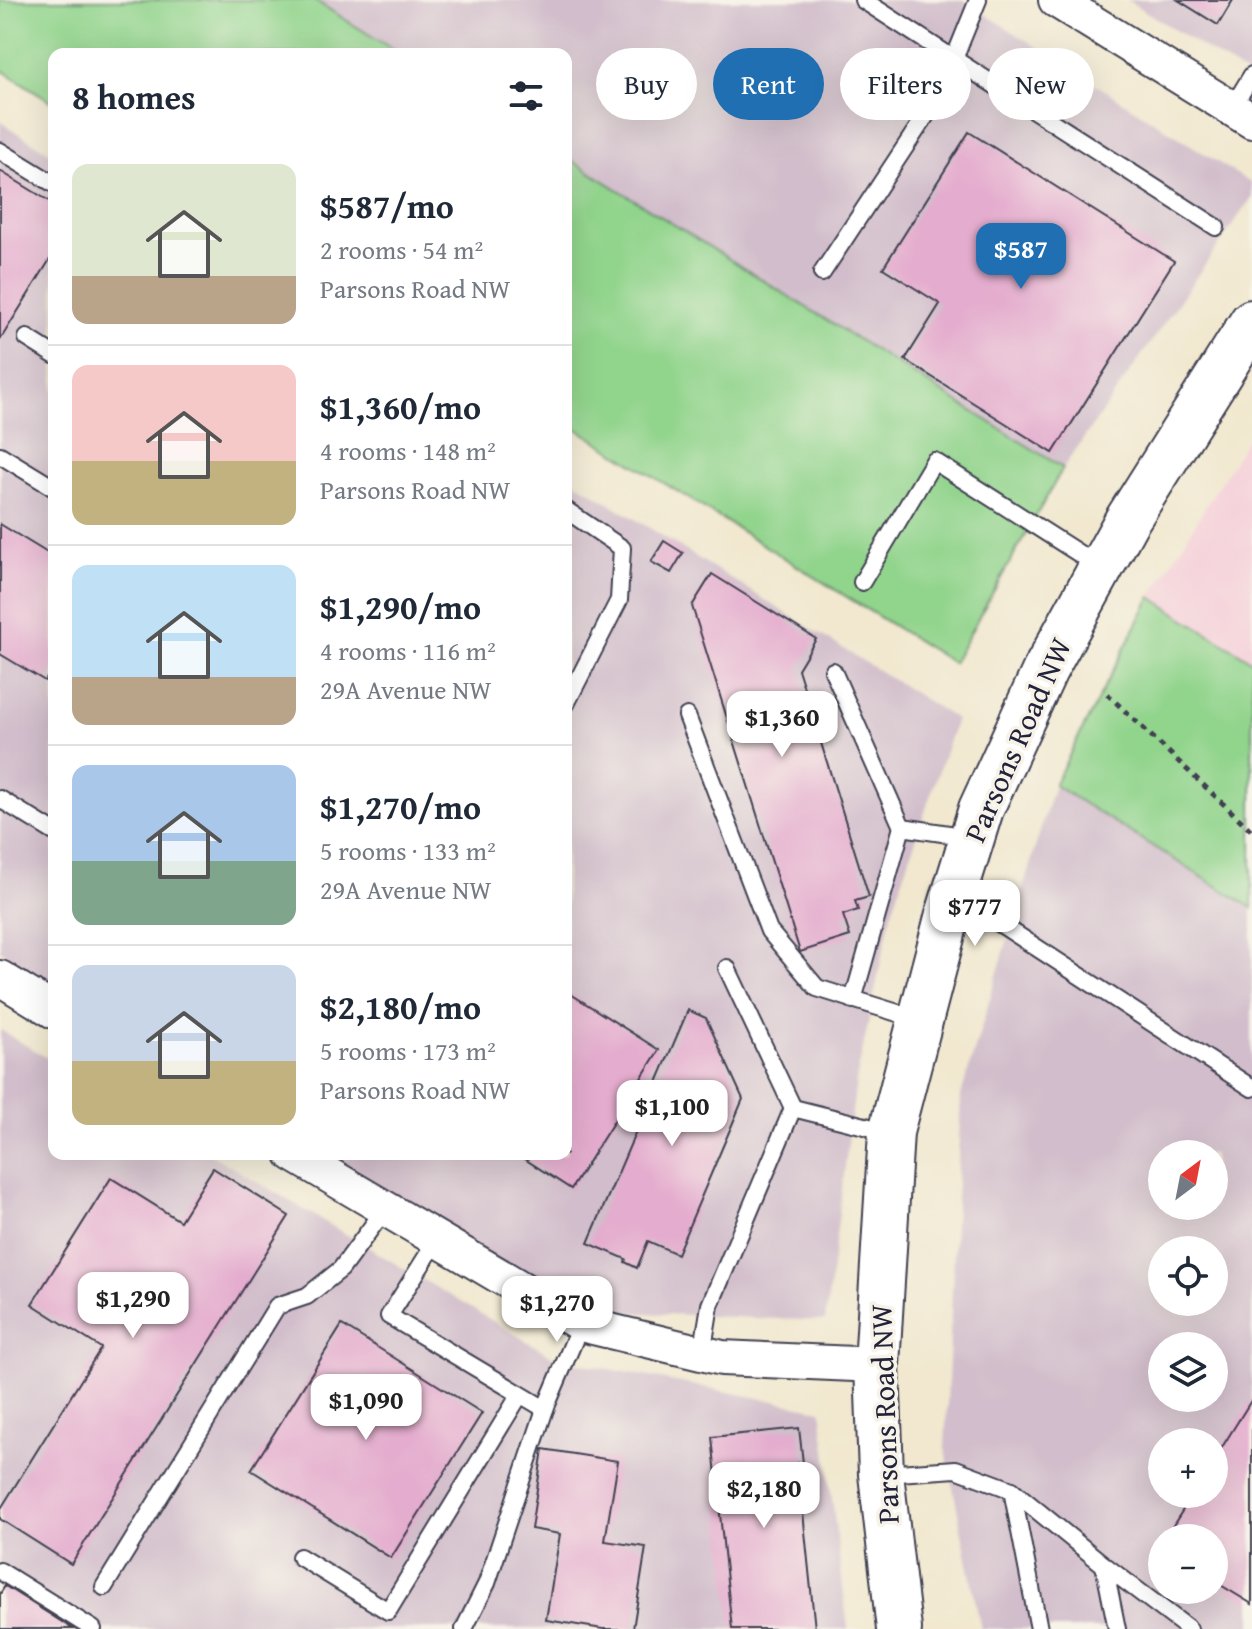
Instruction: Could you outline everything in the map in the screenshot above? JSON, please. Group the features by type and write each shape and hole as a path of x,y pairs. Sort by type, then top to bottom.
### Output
{"main road":[{"name":"Parsons Road NW","path":"899,1629 881,1474 877,1365 891,1132 955,894 981,809 1019,724 1100,567 1252,322"}],"street":[{"path":"1068,3 1242,115"},
{"path":"0,978 48,1007"},
{"path":"307,1160 581,1324 702,1354 754,1361 877,1365"}],"lane":[{"path":"863,0 937,48"},
{"path":"958,48 978,0"},
{"path":"971,70 1216,227"},
{"path":"1242,115 1252,75"},
{"path":"822,273 923,120"},
{"path":"0,151 48,180"},
{"path":"27,338 48,351"},
{"path":"0,455 48,484"},
{"path":"862,582 934,461 1100,567"},
{"path":"572,514 622,548 619,600 572,692"},
{"path":"833,671 902,827 853,1000"},
{"path":"687,716 769,931 817,988 921,1020"},
{"path":"0,799 48,828"},
{"path":"902,827 972,838"},
{"path":"955,894 1252,1088"},
{"path":"702,1354 710,1305 793,1108 727,968"},
{"path":"793,1108 891,1132"},
{"path":"104,1587 277,1306 307,1296 341,1269 385,1209"},
{"path":"437,1240 389,1316 545,1409"},
{"path":"464,1629 487,1583 545,1409 581,1324"},
{"path":"300,1557 388,1611 519,1396"},
{"path":"881,1474 956,1469 1012,1490 1189,1629"},
{"path":"1012,1490 1039,1629"},
{"path":"1104,1565 1117,1629"},
{"path":"0,1571 93,1629"}],"path":[{"path":"1107,694 1252,831"}],"shaded area":[{"path":"314,0 963,0 1038,48 987,48 987,120 1094,120 1094,83 1252,184 1252,197 1063,468 572,161 572,48 390,48"},
{"path":"1127,0 1252,0 1252,78"},
{"path":"0,122 48,151 48,980 0,950"},
{"path":"1252,431 1252,661 1151,597"},
{"path":"572,480 956,719 891,914 856,1081 825,1321 573,1310 335,1160 572,1160"},
{"path":"1054,785 1252,908 1252,1629 981,1629 945,1447 961,1095"},
{"path":"0,1030 48,1058 48,1160 220,1160 557,1359 821,1410 848,1629 0,1629"}],"green space":[{"path":"0,0 314,0 390,48 48,48 48,99 0,69"},
{"path":"572,161 1063,468 953,663 572,426"},
{"path":"1151,597 1252,661 1252,908 1054,785"}],"building":[{"path":"1178,0 1233,0 1218,25"},
{"path":"969,132 1174,261 1053,453 905,360 940,304 883,268"},
{"path":"0,171 48,200 48,263 0,340"},
{"path":"0,524 48,553 48,676 45,681 0,654"},
{"path":"664,541 683,553 671,573 651,562"},
{"path":"712,574 816,639 798,669 869,897 855,901 858,910 843,915 850,936 800,952 692,606"},
{"path":"572,995 659,1050 571,1189 526,1160 572,1160"},
{"path":"688,1010 706,1018 743,1099 677,1254 648,1241 637,1268 625,1262 626,1259 588,1243"},
{"path":"213,1168 289,1216 71,1564 0,1519 0,1510 101,1348 32,1304 111,1178 180,1221"},
{"path":"342,1325 482,1413 391,1558 251,1470"},
{"path":"1252,1399 1252,1604 1228,1589 1228,1524 1174,1524 1184,1508 1228,1508 1228,1438"},
{"path":"799,1428 803,1463 798,1463 815,1629 732,1629 712,1437"},
{"path":"543,1449 618,1461 605,1541 646,1547 633,1629 603,1629 546,1620 560,1534 531,1529"},
{"path":"5,1586 73,1629 0,1629 0,1594"}]}
